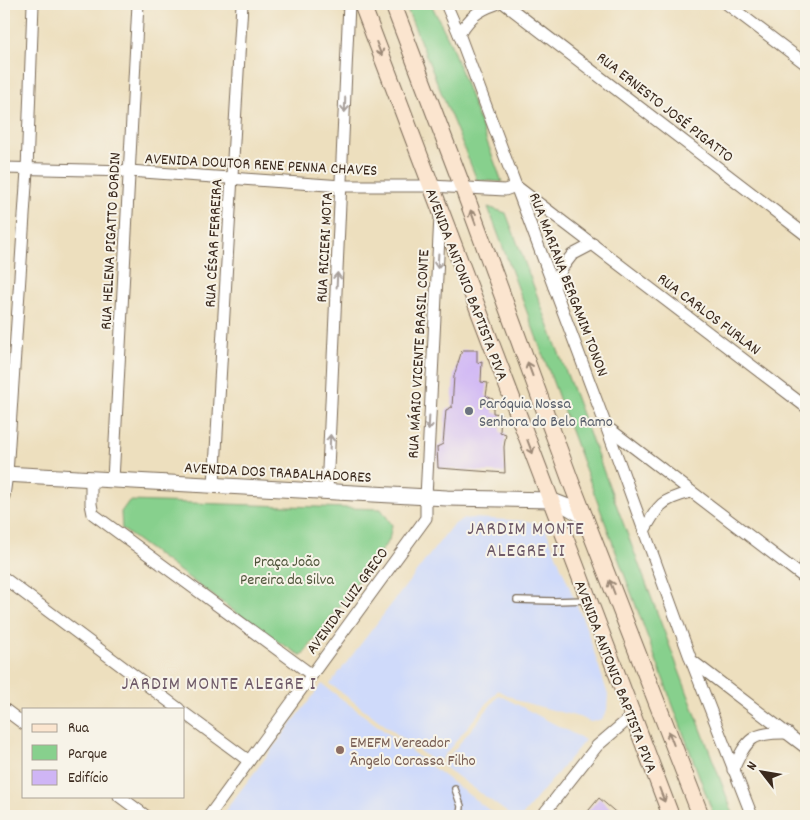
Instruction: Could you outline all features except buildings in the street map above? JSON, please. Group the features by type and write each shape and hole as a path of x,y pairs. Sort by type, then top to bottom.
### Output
{"main road":[{"name":"AVENIDA ANTONIO BAPTISTA PIVA","path":"362,4 670,816"},
{"name":"AVENIDA ANTONIO BAPTISTA PIVA","path":"392,4 463,188 571,482 701,816"},
{"path":"597,623 605,615 615,613 623,615"}],"street":[{"path":"4,496 27,170 33,4"},
{"name":"RUA HELENA PIGATTO BORDIN","path":"112,480 138,4"},
{"name":"RUA CÉSAR FERREIRA","path":"214,485 242,4"},
{"name":"RUA RICIERI MOTA","path":"327,491 349,4"},
{"name":"RUA MARIANA BERGAMIM TONON","path":"446,4 459,34 606,426 691,660 752,816"},
{"path":"459,34 470,18 481,9 496,4"},
{"name":"RUA ERNESTO JOSÉ PIGATTO","path":"505,4 806,235"},
{"path":"728,4 806,64"},
{"name":"AVENIDA DOUTOR RENE PENNA CHAVES","path":"4,168 130,172 342,186 431,186 504,190 516,186"},
{"name":"RUA CARLOS FURLAN","path":"516,186 806,407"},
{"name":"RUA MÁRIO VICENTE BRASIL CONTE","path":"426,497 440,212"},
{"path":"554,287 562,268 572,256 593,244"},
{"path":"606,426 805,578"},
{"name":"AVENIDA DOS TRABALHADORES","path":"6,474 426,497 550,500 568,507 585,517"},
{"path":"91,479 90,504 93,514 312,676"},
{"path":"550,500 562,493 571,482"},
{"path":"644,531 655,511 669,498 691,492"},
{"name":"AVENIDA LUIZ GRECO","path":"209,816 426,518 426,497"},
{"path":"805,578 806,562"},
{"path":"4,578 177,708"},
{"path":"691,660 788,732 806,748"},
{"path":"4,709 22,722"},
{"path":"185,714 249,761"},
{"path":"542,816 597,746 632,716"},
{"path":"733,770 742,749 752,738 768,732 788,732"},
{"path":"122,798 146,816"}],"lane":[{"path":"517,600 588,600"},
{"path":"455,789 461,806 460,816"}],"shaded area":[{"path":"462,519 527,521 545,528 586,627 608,695 607,710 602,719 591,722 519,701 498,690 437,764 330,684 451,527"},
{"name":"EMEFM Vereador Ângelo Corassa Filho","path":"322,684 497,816 221,816"},
{"path":"499,695 585,740 522,816 512,816 442,765"}],"green space":[{"path":"405,4 431,4 450,42 502,182 477,180"},
{"path":"488,207 506,213 734,816 714,816"},
{"name":"Praça João Pereira da Silva","path":"129,501 381,509 392,525 389,540 302,656 267,635 122,529 121,512"}],"place":[{"name":"Paróquia Nossa Senhora do Belo Ramo","path":"469,411"},
{"name":"EMEFM Vereador Ângelo Corassa Filho","path":"340,750"}],"district":[{"name":"JARDIM MONTE ALEGRE II","path":"526,538"},
{"name":"JARDIM MONTE ALEGRE I","path":"219,682"}]}
